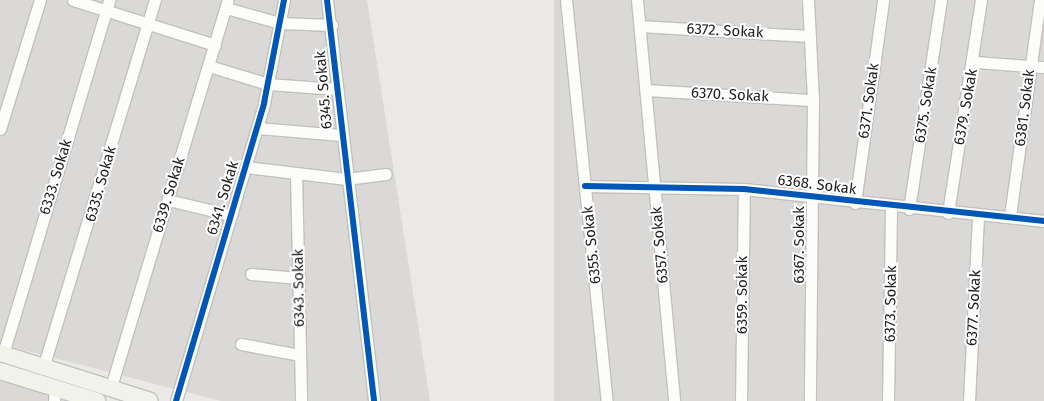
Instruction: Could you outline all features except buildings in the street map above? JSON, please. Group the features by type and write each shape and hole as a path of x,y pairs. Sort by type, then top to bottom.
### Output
{"street":[{"path":"0,129 40,0"},
{"path":"72,0 108,5 148,24 215,45"},
{"name":"6335. Sokak","path":"43,368 155,0"},
{"name":"6341. Sokak","path":"176,401 258,128 284,0"},
{"name":"6345. Sokak","path":"327,0 332,25 341,135 374,401"},
{"name":"6355. Sokak","path":"566,0 608,401"},
{"name":"6357. Sokak","path":"637,0 648,90 674,401"},
{"name":"6367. Sokak","path":"808,0 813,100 810,401"},
{"name":"6371. Sokak","path":"855,203 883,0"},
{"name":"6375. Sokak","path":"909,209 941,0"},
{"name":"6379. Sokak","path":"948,213 974,62 982,0"},
{"name":"6381. Sokak","path":"1010,216 1040,0"},
{"path":"227,4 280,23 332,25"},
{"name":"6339. Sokak","path":"110,390 227,4"},
{"name":"6333. Sokak","path":"2,353 108,5"},
{"name":"6372. Sokak","path":"640,26 810,36"},
{"path":"974,62 1044,67"},
{"path":"209,66 268,84 337,89"},
{"name":"6370. Sokak","path":"648,90 813,100"},
{"path":"258,128 341,135"},
{"path":"246,167 346,179 386,174"},
{"name":"6343. Sokak","path":"296,174 300,278 301,401"},
{"name":"6368. Sokak","path":"585,186 655,184 744,189 812,195 855,203 909,209 1010,216 1044,221"},
{"name":"6359. Sokak","path":"741,401 744,189"},
{"path":"168,200 231,215"},
{"name":"6373. Sokak","path":"888,401 892,207"},
{"name":"6377. Sokak","path":"968,401 978,214"},
{"path":"251,274 300,278"},
{"path":"241,344 300,355"},
{"path":"2,353 110,390 150,401"},
{"path":"0,370 55,394 97,401"}],"shaded area":[{"path":"0,0 367,0 430,401 221,401 0,344"},
{"path":"554,0 1044,0 1044,401 554,401"},
{"path":"0,381 66,399 66,401 0,401"}],"cycle path":[{"path":"176,401 264,103 284,0"},
{"path":"327,0 374,401"},
{"path":"585,186 744,189 1044,221"}]}
